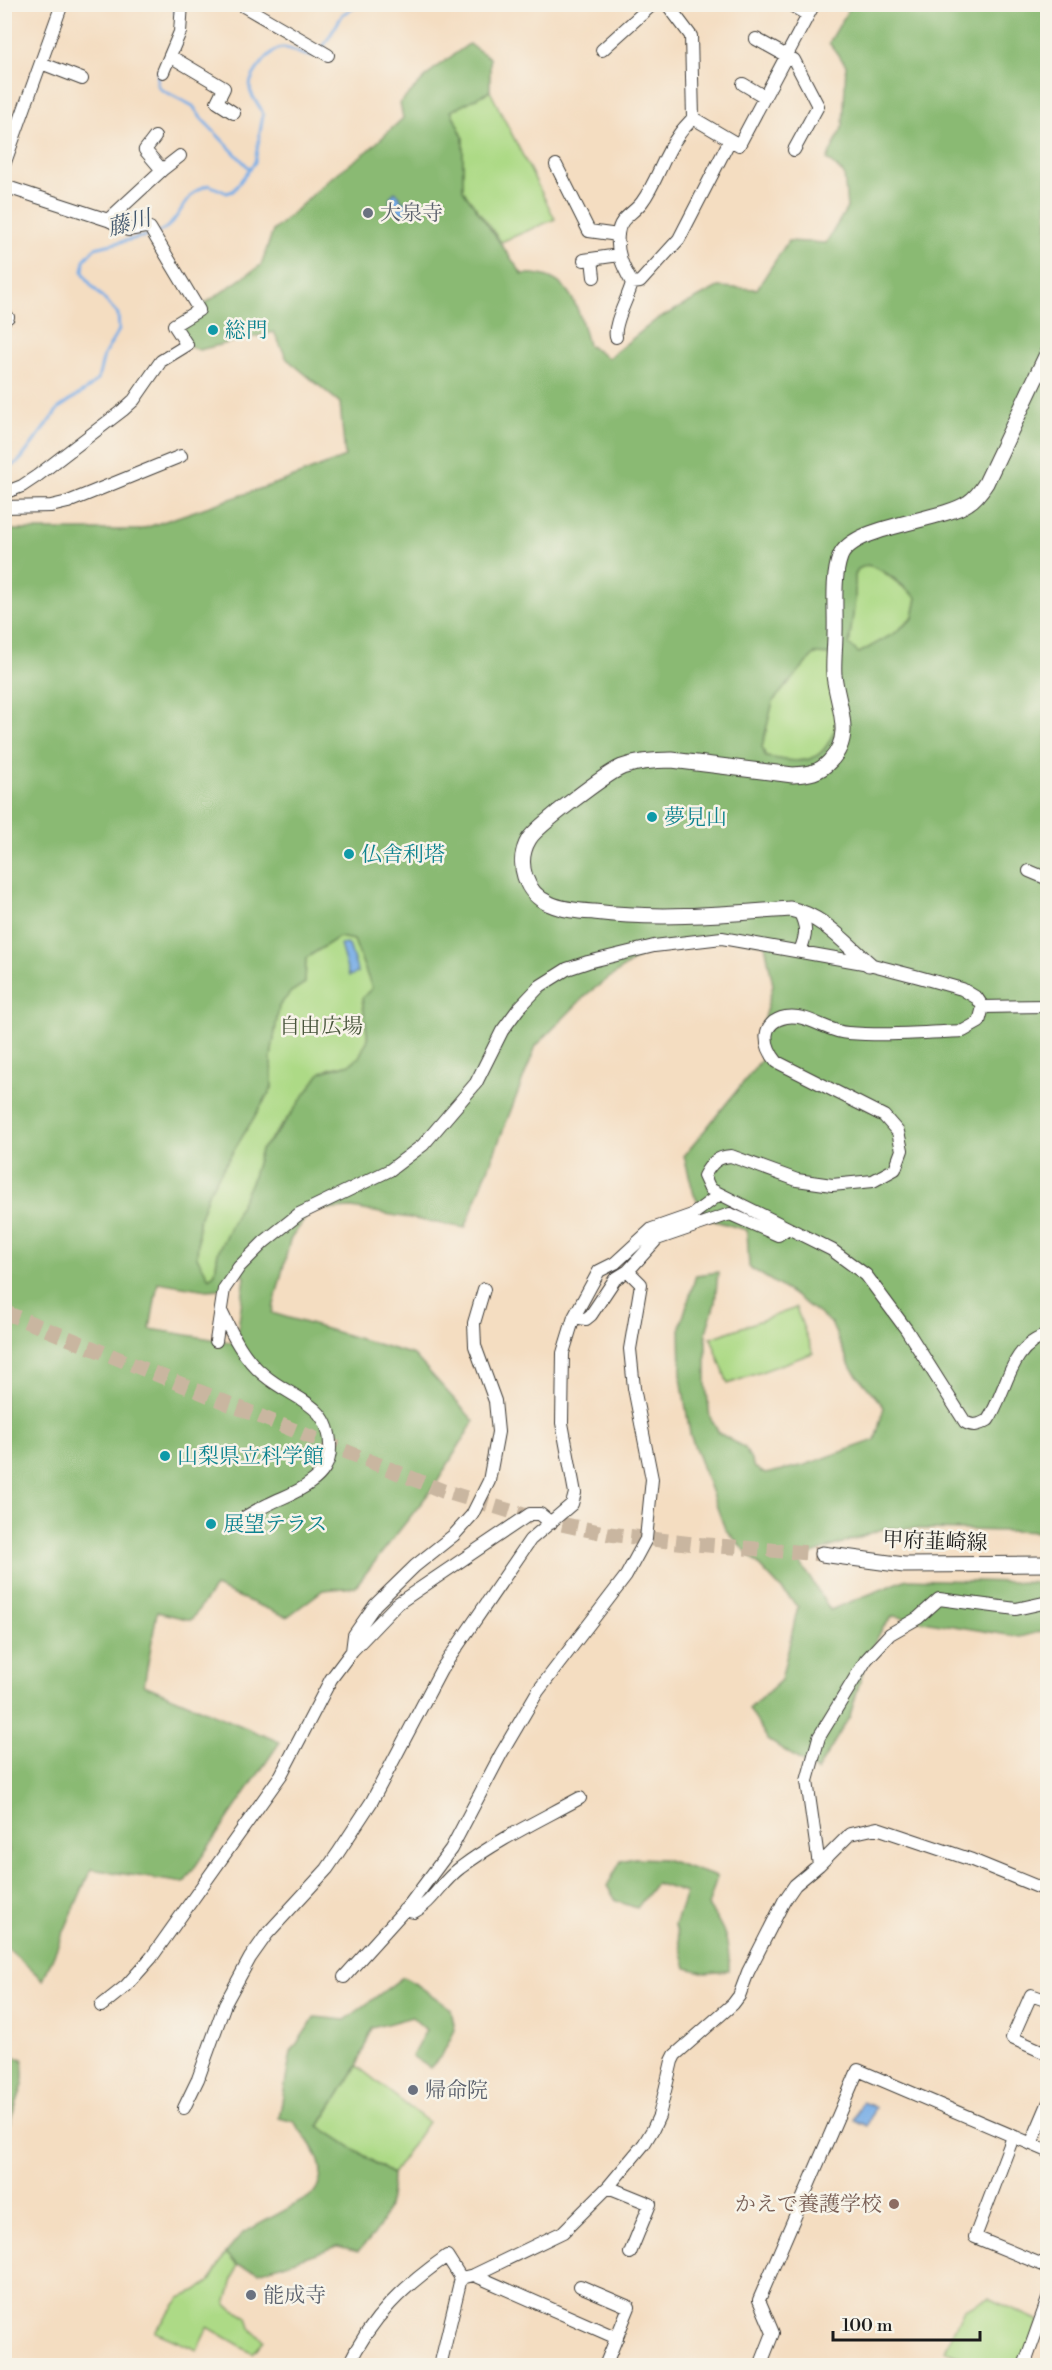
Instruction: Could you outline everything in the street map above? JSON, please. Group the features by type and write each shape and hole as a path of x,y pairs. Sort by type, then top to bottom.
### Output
{"main road":[{"path":"869,964 820,919 790,909 662,918 572,910 549,904 528,885 522,863 524,850 530,838 541,827 608,774 623,767 652,760 672,760 793,775 811,774 824,767 834,757 842,743 844,727 834,675 836,579 840,555 852,543 867,535 951,510 966,504 977,495 986,483 1047,352"},
{"name":"甲府韮崎線","path":"822,1554 904,1565 1047,1564"}],"street":[{"path":"4,165 62,4"},
{"path":"163,72 180,32 182,4"},
{"path":"240,4 326,54"},
{"path":"602,50 653,4"},
{"path":"616,338 614,329 632,283 619,255 620,223 650,192 677,137 693,118 692,36 667,4"},
{"path":"693,118 739,146 811,10 789,4"},
{"path":"756,39 794,60 818,106 794,150"},
{"path":"170,56 224,88 217,102 234,112"},
{"path":"41,63 82,79"},
{"path":"743,84 765,97"},
{"path":"154,137 145,150 162,170"},
{"path":"632,283 640,282 679,239 730,140"},
{"path":"108,220 180,156"},
{"path":"556,165 589,231 618,235"},
{"path":"4,186 108,220 128,230 150,228 199,310 174,325 187,345 161,361 134,400 37,476 22,486 4,493"},
{"path":"594,277 588,259 619,255"},
{"path":"4,507 51,506 68,502 180,456"},
{"path":"1029,871 1047,879"},
{"path":"799,911 806,925 800,951"},
{"path":"216,1341 224,1289 239,1267 264,1242 299,1214 390,1170 423,1145 476,1083 502,1031 519,1008 540,986 567,969 588,962 654,946 722,938 869,964 962,989 977,998 983,1007 980,1023 963,1031 845,1033 807,1019 789,1016 776,1020 770,1026 765,1043 770,1054 777,1062 884,1116 898,1132 902,1150 895,1169 873,1182 832,1185 797,1180 731,1156 720,1157 708,1168 704,1176 710,1189 832,1250 866,1275 906,1329 965,1422 969,1424 975,1426 988,1420 1016,1358 1029,1344 1047,1335"},
{"path":"983,1007 1047,1006"},
{"path":"184,2108 198,2079 225,2004 249,1958 267,1934 327,1869 372,1802 441,1670 530,1540 572,1504 575,1493 562,1423 563,1353 574,1317 599,1271 615,1263 652,1229 692,1215 720,1194"},
{"path":"574,1317 586,1319 591,1315 615,1279 628,1271 657,1239 730,1214 778,1235 788,1228"},
{"path":"344,1977 404,1910 450,1849 538,1691 626,1576 646,1539 652,1479 634,1388 630,1349 641,1284 628,1271"},
{"path":"352,1651 354,1635 375,1605 472,1515 489,1481 498,1432 495,1401 475,1347 474,1323 484,1289"},
{"path":"221,1311 236,1343 264,1376 319,1411 328,1425 330,1441 330,1457 325,1468 312,1482 237,1522"},
{"path":"101,2006 126,1986 151,1958 281,1775 331,1679 352,1651 397,1604 530,1514 540,1514 551,1523"},
{"path":"819,1865 807,1780 811,1762 819,1737 866,1660 890,1634 918,1618 939,1599 1016,1609 1047,1602"},
{"path":"404,1910 414,1912 424,1906 439,1886 482,1852 580,1798"},
{"path":"440,2366 467,2276 563,2232 608,2187 644,2144 659,2116 675,2055 740,1996 748,1972 784,1901 795,1885 850,1834 877,1827 972,1860 1047,1891"},
{"path":"1047,2001 1031,1995 1012,2038 1047,2054"},
{"path":"760,2366 773,2333 759,2300 858,2070 1047,2151"},
{"path":"1031,2144 1047,2104"},
{"path":"1013,2136 975,2237 1047,2267"},
{"path":"608,2187 650,2204 630,2253"},
{"path":"348,2366 365,2332 397,2294 447,2256 467,2276 617,2338"},
{"path":"580,2286 629,2307 605,2366"},
{"path":"1024,2366 1047,2299"}],"green space":[{"path":"851,5 1047,5 1047,1532 885,1528 798,1559 830,1610 907,1579 1047,1583 1047,1630 1020,1637 893,1616 882,1629 866,1660 850,1716 817,1771 768,1740 749,1709 781,1680 798,1607 725,1529 690,1434 681,1377 680,1327 696,1275 718,1272 715,1303 706,1332 706,1385 710,1417 719,1433 745,1448 754,1467 765,1474 805,1465 875,1440 884,1407 851,1368 831,1323 791,1293 749,1267 747,1230 711,1220 694,1195 684,1156 763,1058 758,1040 773,985 765,944 722,938 654,946 587,994 536,1046 465,1228 352,1208 311,1210 290,1240 272,1313 414,1355 474,1421 436,1484 355,1587 323,1590 287,1617 215,1587 191,1620 157,1612 144,1685 280,1742 184,1883 91,1869 43,1980 5,1946 4,1895 9,1850 4,1839 5,530 139,530 286,480 345,457 340,403 287,359 274,332 199,350 187,345 174,325 261,265 273,231 332,177 369,150 403,118 400,103 435,68 469,44 490,58 490,91 451,111 463,137 463,190 522,274 551,278 569,294 580,317 588,345 608,358 656,320 718,287 757,289 788,241 826,243 847,208 844,174 827,159 843,126 846,65 829,43","holes":["867,565 881,570 917,598 913,618 895,633 859,653 849,645 855,599 855,575 858,569","814,654 834,655 840,690 839,709 833,734 819,754 801,761 766,757 762,747 773,701","339,937 354,940 372,988 362,998 368,1039 359,1057 350,1064 321,1072 280,1129 261,1150 252,1180 218,1252 215,1273 209,1278 197,1257 199,1220 209,1191 272,1088 271,1057 279,1006 291,992 305,983 306,958","238,1267 245,1277 236,1343 150,1329 158,1282 207,1290 220,1289"]},
{"path":"490,91 555,219 501,242 463,190 463,137 451,111"},
{"path":"867,565 878,568 917,598 913,617 895,633 859,654 849,645 855,599 855,575 858,569"},
{"path":"814,654 835,655 840,702 833,734 819,754 807,760 766,757 762,747 773,701"},
{"name":"自由広場","path":"339,937 354,940 372,988 362,999 368,1039 359,1057 350,1064 328,1069 261,1150 252,1180 218,1252 215,1273 209,1278 197,1257 199,1220 209,1191 272,1088 271,1057 279,1006 291,991 305,983 306,958"},
{"path":"796,1308 813,1353 728,1384 711,1338"},
{"path":"634,1858 664,1859 717,1877 708,1906 725,1936 729,1952 729,1971 706,1973 686,1968 675,1925 686,1893 656,1883 637,1908 616,1901 607,1886 621,1861"},
{"path":"403,1977 451,2009 455,2030 442,2055 430,2068 412,2056 426,2030 412,2017 372,2028 357,2066 319,2126 392,2174 388,2208 380,2226 358,2251 338,2246 259,2272 237,2265 226,2253 243,2233 311,2196 321,2177 318,2158 307,2139 294,2122 279,2118 291,2052 315,2017 345,2020"},
{"path":"5,2056 23,2059 23,2085 5,2136"},
{"path":"357,2066 428,2122 392,2174 319,2127"},
{"path":"226,2253 237,2265 226,2305 247,2317 250,2328 264,2340 253,2353 208,2327 197,2350 155,2332 180,2298 197,2291 210,2281"},
{"path":"989,2298 1039,2321 1024,2365 982,2365 944,2350 964,2309"}],"water":[{"path":"395,192 400,196 401,202 409,203 410,210 403,214 400,213 390,203 390,197"},
{"path":"340,945 349,945 358,973 349,976"},
{"path":"862,2102 875,2107 867,2126 854,2120"}],"waterway":[{"path":"175,4 175,15"},
{"name":"藤川","path":"322,49 343,14 361,4"},
{"name":"藤川","path":"156,233 172,223 187,201 200,189 209,185 227,193 233,191 255,162 263,115 251,94 250,86 262,63 273,52 282,48 308,56 318,54"},
{"path":"158,72 157,85 193,106 201,118 250,169"},
{"name":"藤川","path":"4,464 14,465 21,459 59,408 98,379 104,355 119,330 118,314 91,285 83,272 84,260 95,248 150,235"}],"tunnel":[{"path":"4,1312 443,1491 537,1519 609,1534 694,1544 822,1554"}],"place":[{"name":"大泉寺","path":"368,213"},
{"name":"総門","path":"213,330"},
{"name":"夢見山","path":"652,817"},
{"name":"仏舎利塔","path":"349,854"},
{"name":"山梨県立科学館","path":"165,1456"},
{"name":"展望テラス","path":"211,1524"},
{"name":"帰命院","path":"413,2090"},
{"name":"かえで養護学校","path":"894,2204"},
{"name":"能成寺","path":"251,2295"}]}
